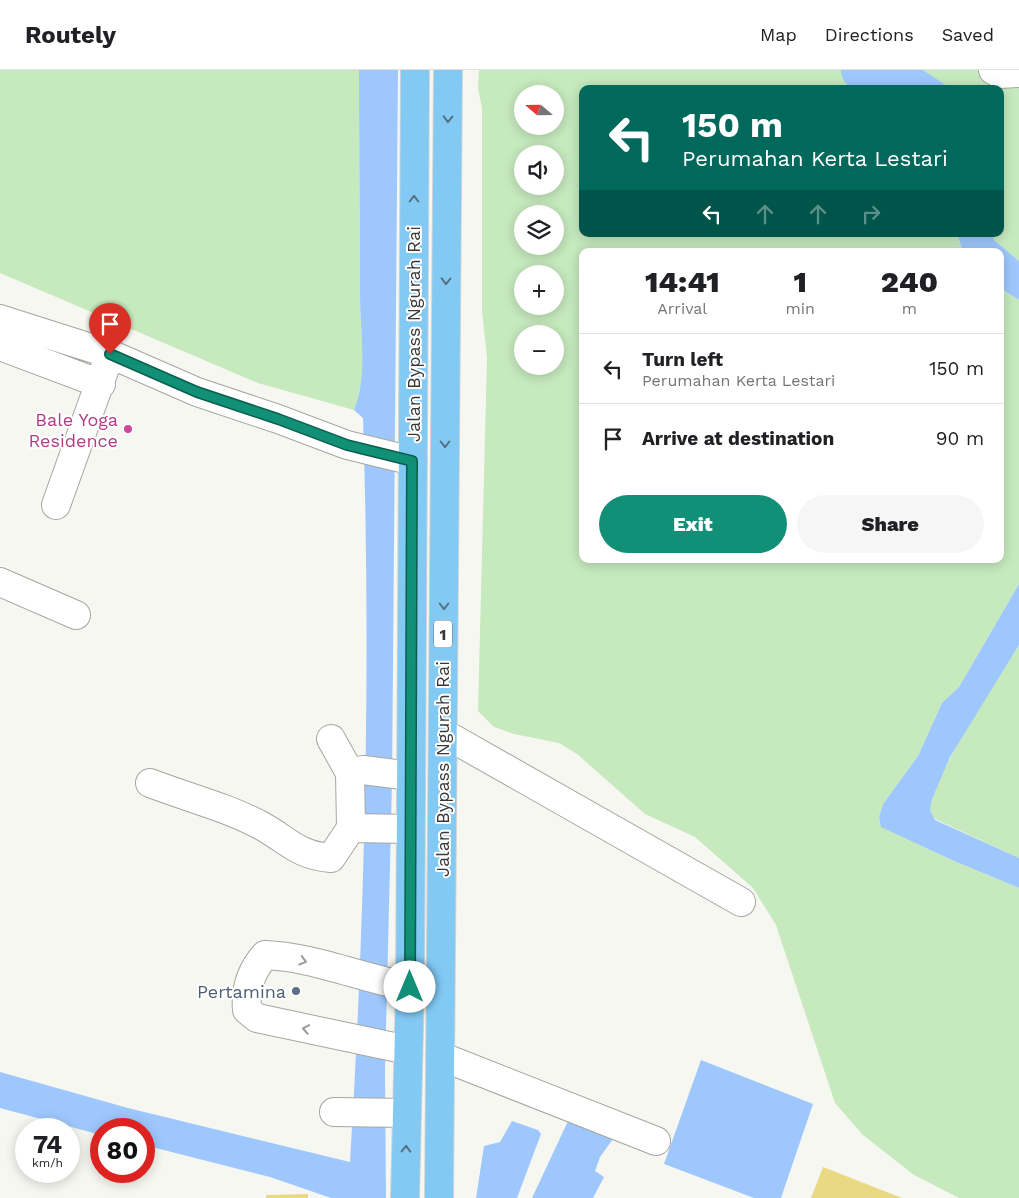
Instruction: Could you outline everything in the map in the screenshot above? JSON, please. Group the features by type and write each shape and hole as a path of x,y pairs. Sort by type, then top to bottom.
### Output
{"highway":[{"name":"Jalan Bypass Ngurah Rai","path":"405,1198 398,1048 402,986 402,829 405,776 403,459 415,70"},
{"name":"Jalan Bypass Ngurah Rai","path":"439,1198 448,70"}],"street":[{"path":"993,70 1000,74 1019,73"},
{"path":"0,319 110,354 197,392 278,419 347,445 403,459"},
{"path":"0,346 101,384"},
{"path":"56,505 101,384 110,354"},
{"path":"0,582 76,615"},
{"path":"443,733 741,902"},
{"path":"150,783 262,826 291,846 313,856 330,858 356,829 356,772 331,739"},
{"path":"356,772 405,776"},
{"path":"356,829 402,829"},
{"path":"398,1048 257,1018 247,1010 246,994 256,965 265,955 286,956 402,986"},
{"path":"440,1056 656,1141"},
{"path":"343,1113 400,1113"}],"green space":[{"path":"0,70 359,70 362,368 361,383 354,410 258,383 0,273"},
{"path":"479,70 866,70 885,85 579,85 579,237 958,237 962,248 579,248 579,563 1004,563 1004,291 1019,300 1019,584 959,687 942,703 918,756 883,804 879,816 882,827 954,861 1019,888 1019,1198 959,1198 914,1175 863,1135 835,1103 776,925 753,888 695,837 645,814 577,754 559,743 514,734 494,727 478,711 487,357 482,311 482,108 478,88"},
{"path":"923,70 1019,70 1019,261 994,240 994,237 1004,237 1004,85 946,85"},
{"path":"1019,645 1019,858 935,819 930,809 932,796 953,753"}],"water":[{"path":"359,70 398,70 392,783 385,1071 386,1198 331,1198 270,1177 155,1148 155,1118 90,1118 90,1132 80,1129 80,1118 37,1118 0,1108 0,1072 128,1108 350,1162 363,883 365,790 366,604 363,418 354,410 361,383 362,368"},
{"path":"866,70 923,70 946,85 885,85"},
{"path":"958,237 994,237 994,240 1004,248 962,248"},
{"path":"1004,248 1019,261 1019,300 1004,291"},
{"path":"1019,584 1019,645 950,757 932,799 930,810 935,820 1019,858 1019,888 954,861 881,827 879,816 883,804 918,756 942,703 959,687"},
{"path":"701,1060 813,1104 781,1198 754,1198 664,1164"},
{"path":"512,1121 538,1130 541,1134 517,1198 476,1198 484,1146 500,1142"},
{"path":"568,1121 582,1124 613,1139 600,1157 595,1171 604,1177 593,1198 532,1198"}],"building":[{"path":"823,1167 902,1198 811,1198"},
{"path":"308,1194 308,1198 266,1198 266,1195"}],"waterway":[{"path":"862,70 884,85"}],"place":[{"name":"Bale Yoga Residence","path":"128,429"},
{"name":"Pertamina","path":"296,991"}],"route":[{"path":"110,354 197,392 278,419 347,445 412,461 410,987"}]}
